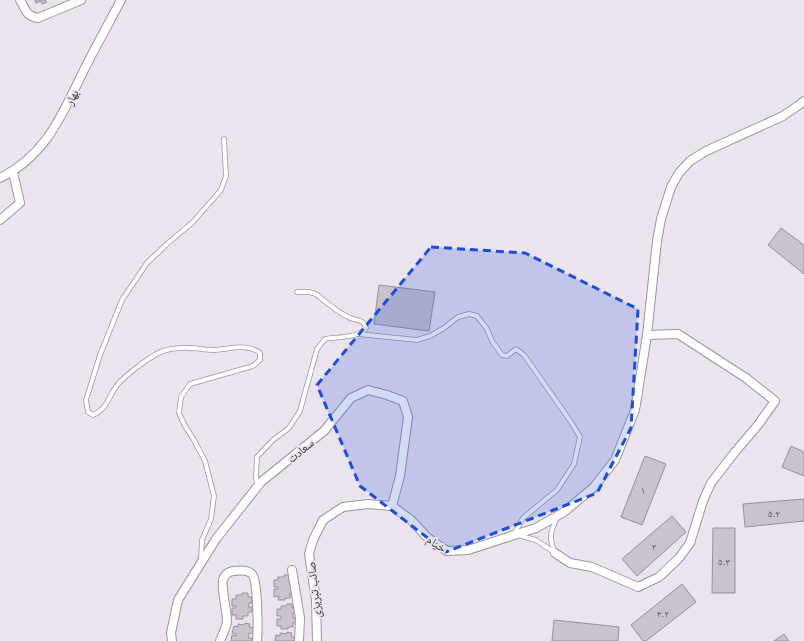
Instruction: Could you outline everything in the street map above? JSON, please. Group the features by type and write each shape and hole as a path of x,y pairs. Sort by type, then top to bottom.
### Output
{"street":[{"path":"20,0 27,13 32,17 38,18 82,0"},
{"name":"بهار","path":"0,178 13,172 32,157 49,137 121,0"},
{"name":"خیام","path":"392,506 411,520 428,538 447,552 468,550 536,528 564,512 594,487 615,460 635,410 647,336 656,247 661,219 671,187 679,173 690,161 706,151 783,116 804,101"},
{"path":"0,220 20,203 13,172"},
{"path":"555,553 570,563 592,567 638,587 659,576 679,558 690,543 703,501 711,483 735,452 758,426 775,401 746,378 678,334 647,336"},
{"name":"سعادت","path":"172,641 171,633 178,600 216,540 257,486 324,431 351,398 368,390 403,401 408,416 400,476 392,506"},
{"name":"صائب تبریزی","path":"317,641 316,600 309,554 312,540 323,520 343,507 368,504 392,506"},
{"path":"220,641 227,622 223,581 227,573 232,570 251,572 254,576 256,588 257,641"},
{"path":"292,570 300,618 299,641"}],"lane":[{"path":"200,564 202,540 211,519 214,496 206,461 178,413 180,397 190,384 253,366 260,360 260,353 256,350 243,347 215,350 181,348 162,351 132,371 116,386 105,406 99,413 93,416 88,412 86,400 100,355 122,300 147,263 193,222 221,190 226,176 224,139"},
{"path":"297,292 310,292 316,294 349,318 363,322 366,328 363,332 358,334"},
{"path":"257,486 257,457 273,440 289,428 300,411 317,349 325,339 358,334 417,340 430,336 444,328 458,317 469,314 477,316 487,328 492,341 502,355 507,356 516,349 524,355 571,422 580,438 574,464 557,490 524,518 514,534 536,540 555,553"},
{"path":"555,553 550,542 551,530 557,516"}],"highlighted area":[{"path":"431,247 525,253 638,309 631,428 597,493 446,552 360,486 317,385"}],"building":[{"path":"35,0 45,0 47,2 42,4 41,1 36,3"},
{"path":"781,228 804,245 804,274 768,245"},
{"path":"379,285 435,292 429,331 374,324"},
{"path":"791,446 804,452 804,476 782,467"},
{"path":"645,456 666,464 642,525 621,517"},
{"path":"804,499 804,521 745,527 743,504"},
{"path":"672,516 686,532 637,576 622,559"},
{"path":"713,528 735,528 735,593 712,593"},
{"path":"284,575 290,575 291,589 294,589 294,593 290,593 290,598 278,600 279,596 274,597 274,589 278,589 278,587 274,587 274,580 278,580 278,577 284,577"},
{"path":"682,584 696,602 646,641 643,641 631,625"},
{"path":"242,593 248,593 248,597 252,597 252,603 249,603 248,607 252,607 252,612 248,612 248,616 243,616 243,619 236,619 236,615 232,615 232,608 236,608 236,606 232,606 232,599 236,599 236,595 242,595"},
{"path":"287,604 292,604 292,608 297,608 297,613 293,613 293,618 297,618 297,622 293,623 293,627 281,629 281,626 277,626 277,619 281,619 281,616 277,616 277,609 281,609 281,606 286,606"},
{"path":"554,620 619,627 618,641 552,641"},
{"path":"245,623 250,624 249,627 254,628 253,634 249,633 248,638 252,638 251,641 231,641 232,635 236,636 236,634 232,633 234,626 238,627 238,624 244,625"},
{"path":"287,632 292,633 291,637 296,637 295,641 275,641 276,635 280,636 280,633 286,634"},
{"path":"784,634 789,641 774,641"}]}
